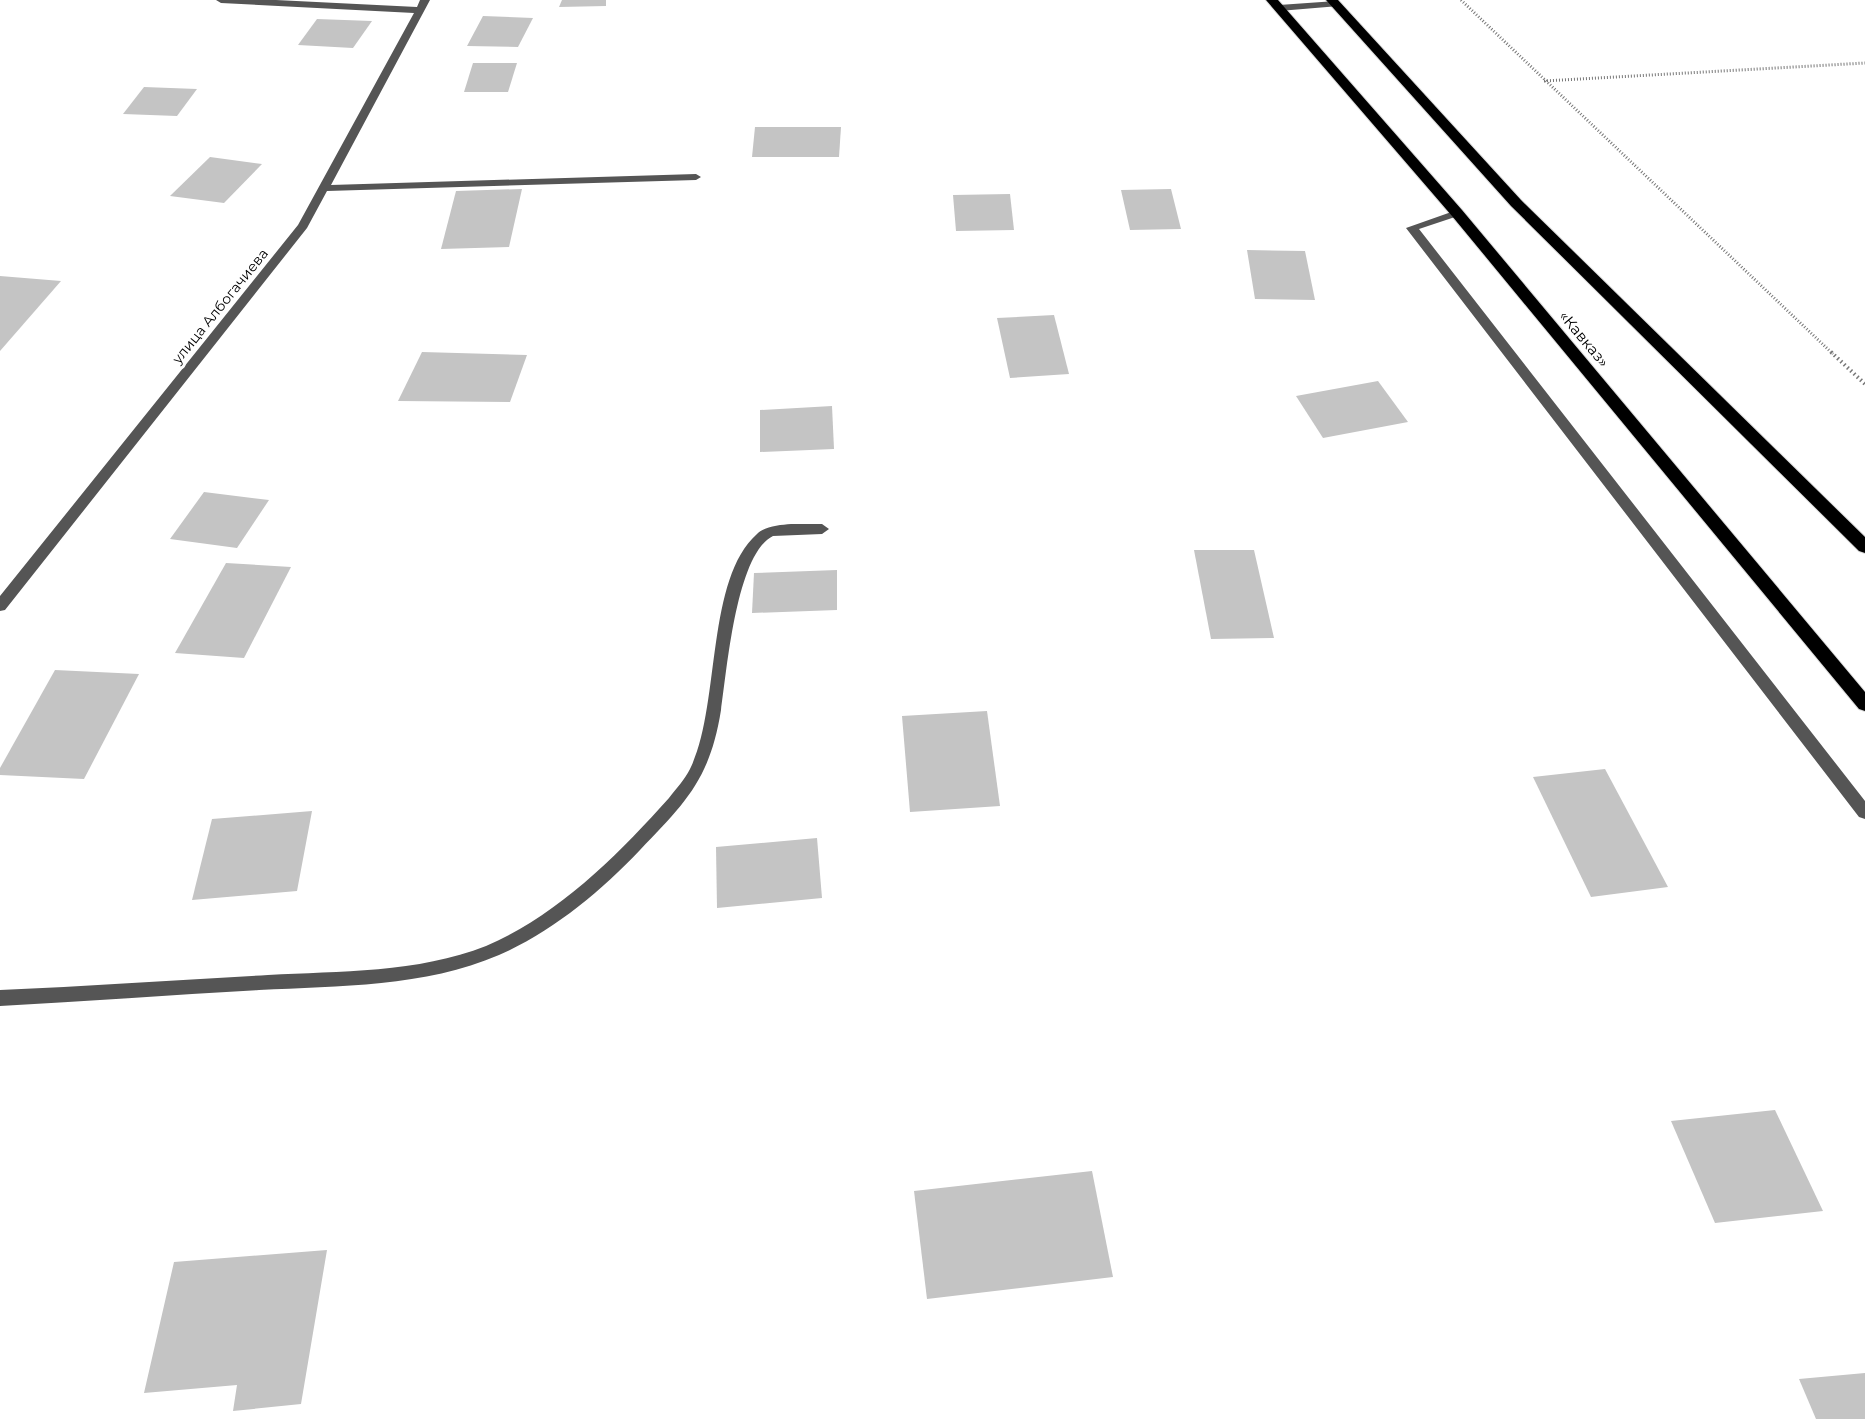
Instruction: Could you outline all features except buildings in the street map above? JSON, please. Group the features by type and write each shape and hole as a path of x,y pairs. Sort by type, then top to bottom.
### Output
{"highway":[{"path":"1334,2 1516,202 1865,547"},
{"name":"«Кавказ»","path":"1276,4 1457,213 1865,704"}],"street":[{"path":"221,0 422,5"},
{"path":"1276,4 1334,2"},
{"name":"улица Албогачиева","path":"0,606 303,226 422,5"},
{"path":"324,188 696,177"},
{"path":"1457,213 1412,228 1865,813"},
{"path":"0,998 310,980 415,970 470,959 538,924 588,889 623,857 668,808 698,768 709,737 721,657 740,570 756,541 769,532 822,529"}],"path":[{"path":"1461,0 1865,384"},
{"path":"1544,81 1865,63"}]}
